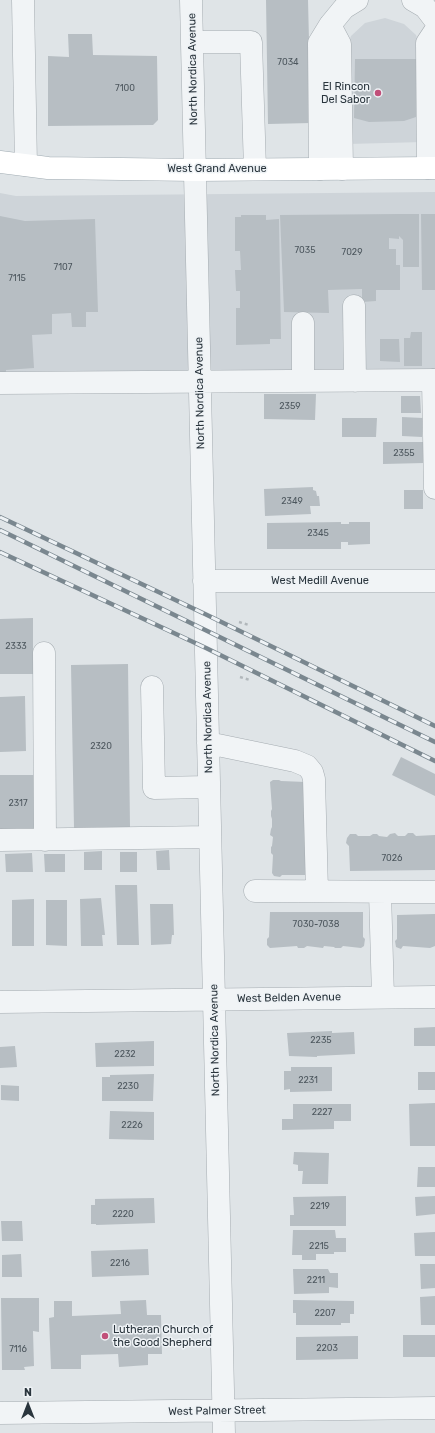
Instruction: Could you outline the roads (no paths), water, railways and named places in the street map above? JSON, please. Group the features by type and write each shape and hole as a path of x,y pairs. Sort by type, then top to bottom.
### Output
{"main road":[{"name":"West Grand Avenue","path":"0,162 48,168 195,170 432,168"}],"street":[{"path":"23,0 26,166"},
{"name":"North Nordica Avenue","path":"191,0 224,1433"},
{"path":"320,169 319,43 330,25 344,8 357,0"},
{"path":"412,0 425,7 435,20"},
{"path":"330,25 340,44 342,169"},
{"path":"432,168 427,43 435,31"},
{"path":"192,42 251,42 255,169"},
{"path":"354,306 355,381"},
{"path":"303,323 303,381"},
{"path":"0,383 434,380 435,488"},
{"name":"West Medill Avenue","path":"204,581 435,581"},
{"path":"44,653 45,840"},
{"path":"152,686 154,788 209,787"},
{"path":"208,743 295,761 307,766 312,772 314,779 317,891"},
{"path":"0,840 210,837"},
{"path":"255,891 435,892"},
{"path":"380,892 383,997"},
{"name":"West Belden Avenue","path":"0,1002 435,996"},
{"name":"West Palmer Street","path":"0,1413 435,1408"}],"railway":[{"path":"0,517 205,614 435,726"},
{"path":"0,530 435,742"},
{"path":"0,552 206,648 435,761"}],"place":[{"name":"El Rincon Del Sabor","path":"378,93"},
{"name":"Lutheran Church of the Good Shepherd","path":"105,1336"}]}
